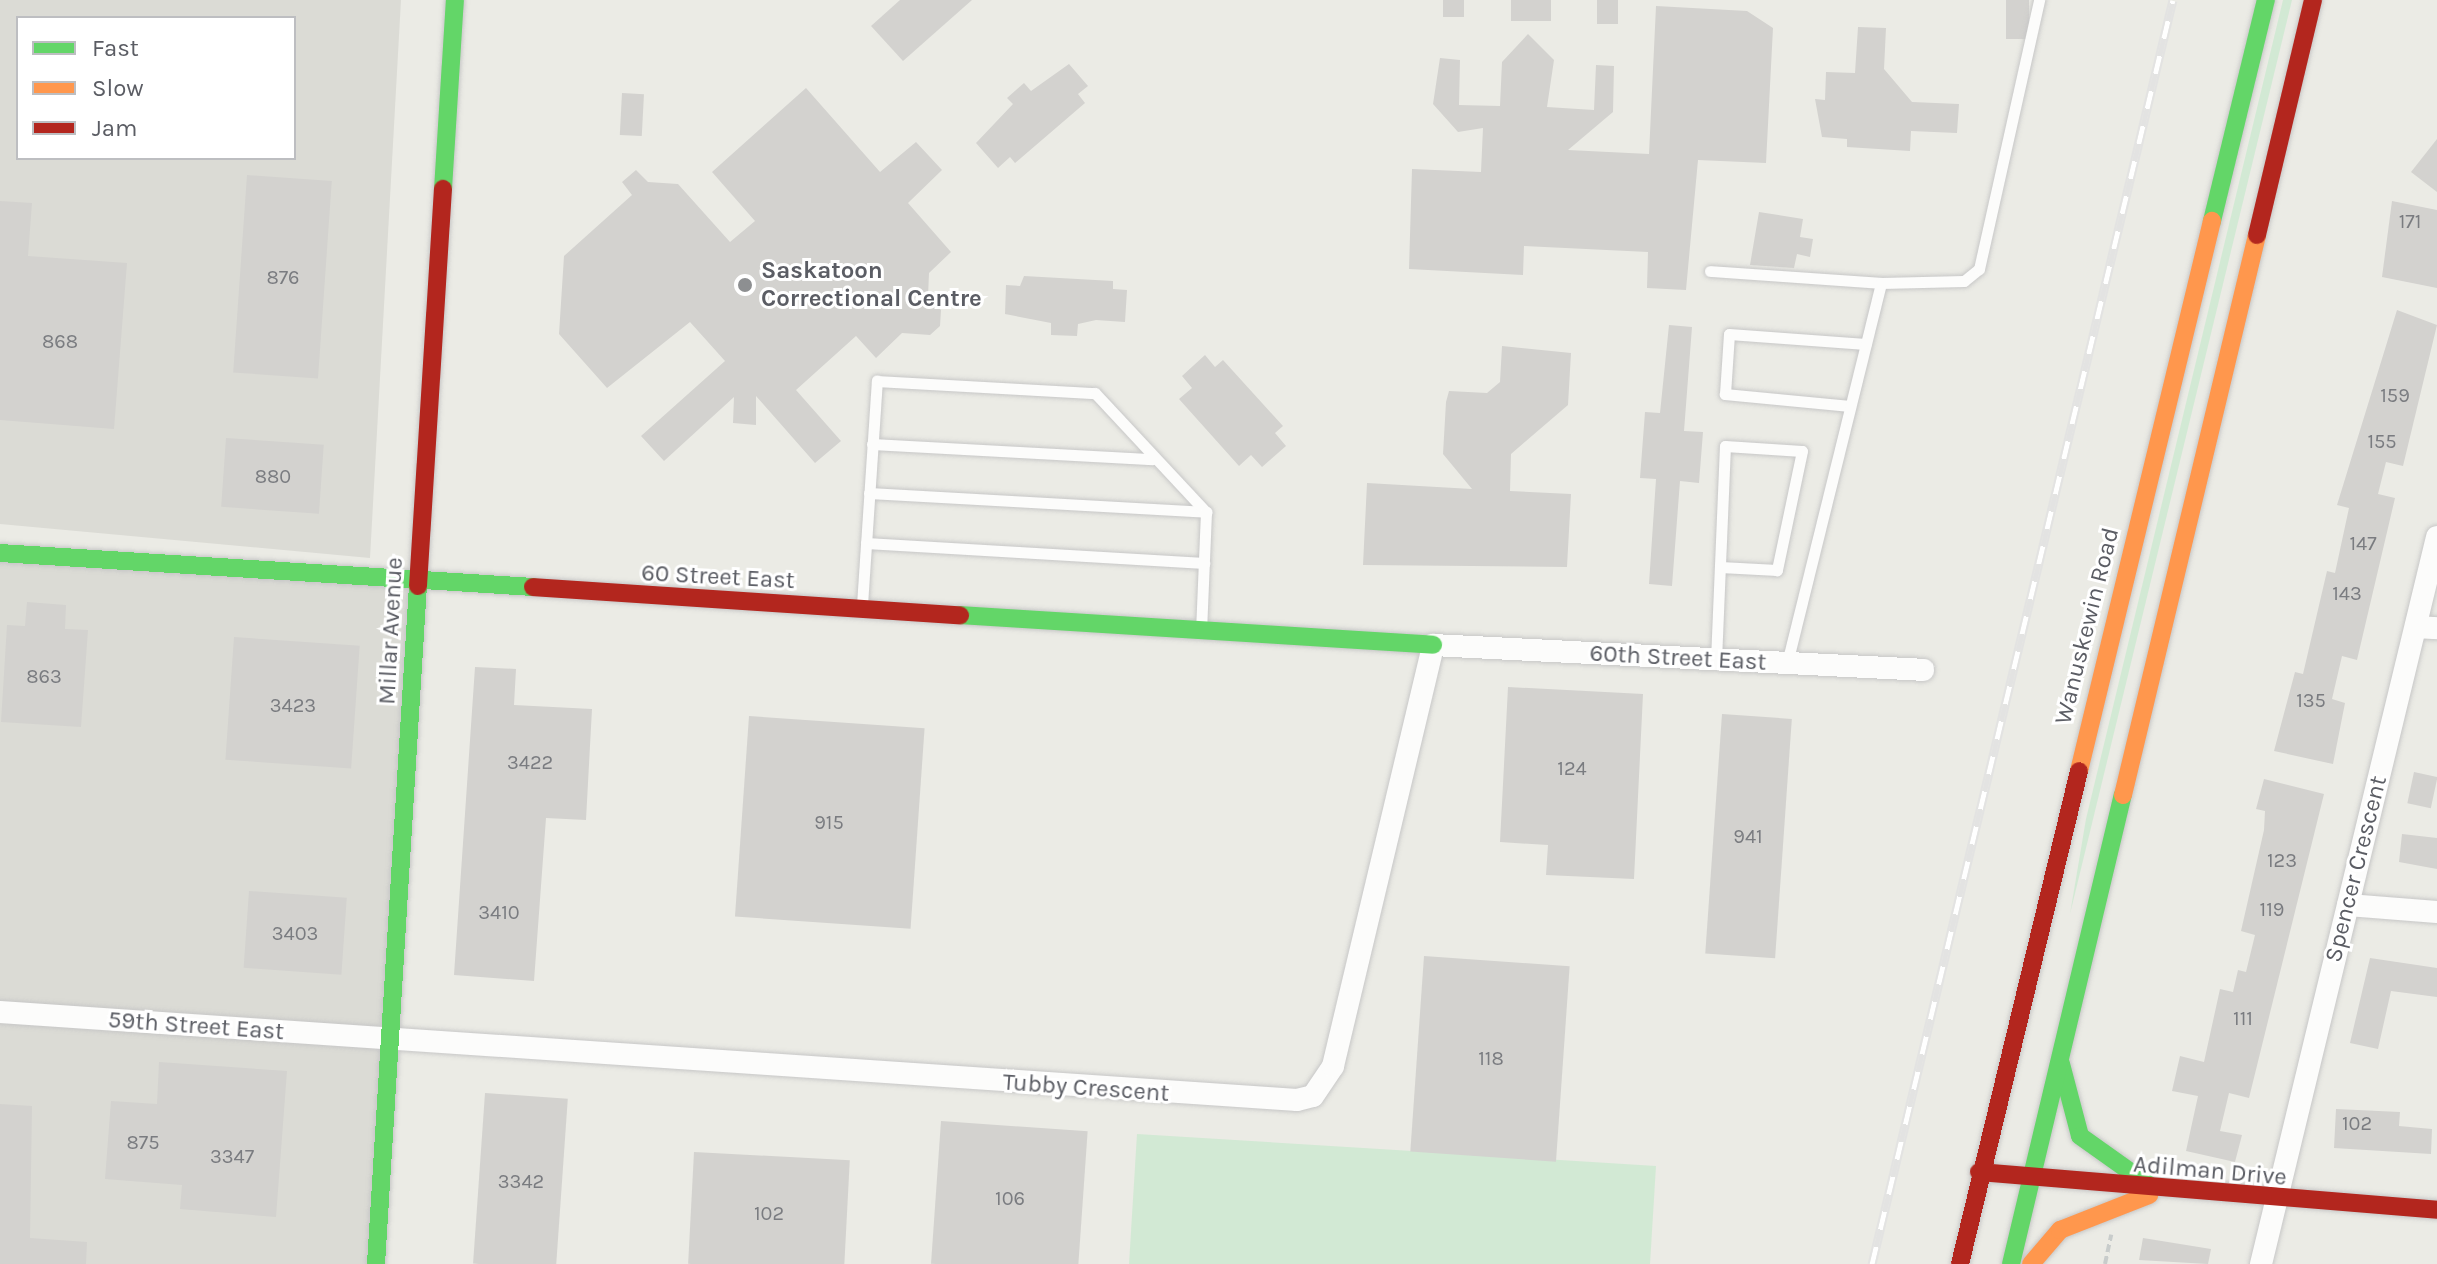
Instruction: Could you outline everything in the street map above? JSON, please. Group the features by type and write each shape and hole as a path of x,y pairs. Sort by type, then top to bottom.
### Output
{"street":[{"name":"Millar Avenue","path":"376,1264 455,0"},
{"name":"Wanuskewin Road","path":"1960,1264 1979,1172 2266,0"},
{"path":"2011,1264 2313,0"},
{"name":"Spencer Crescent","path":"2261,1264 2348,905 2426,628 2437,537"},
{"name":"60 Street East","path":"0,553 417,583 1433,645"},
{"name":"60th Street East","path":"1433,645 1923,670"},
{"name":"Tubby Crescent","path":"392,1040 1277,1101 1313,1096 1333,1066 1433,645"},
{"path":"2348,905 2437,912"},
{"name":"59th Street East","path":"0,1012 392,1040"},
{"path":"2060,1057 2080,1136 2092,1151 2162,1191"},
{"name":"Adilman Drive","path":"1979,1172 2278,1202 2437,1210"},
{"path":"2031,1264 2044,1244 2086,1216 2162,1191"}],"lane":[{"path":"1710,271 1881,283 1964,281 1979,269 2039,0"},
{"path":"1787,663 1881,283"},
{"path":"1850,406 1725,394 1729,334 1866,344"},
{"path":"861,610 877,381 1095,393 1153,459 1206,512 1201,631"},
{"path":"872,444 1153,459"},
{"path":"1716,660 1725,446 1802,451 1777,570 1720,567"},
{"path":"869,493 1206,512"},
{"path":"866,543 1204,563"}],"path":[{"path":"2105,1264 2114,1223"}],"shaded area":[{"path":"0,0 401,0 370,558 0,524"},
{"path":"0,553 417,582 369,1264 0,1264"}],"green space":[{"path":"2283,0 2292,0 2070,914 2086,819"},
{"path":"1137,1134 1656,1166 1650,1264 1129,1264"}],"building":[{"path":"900,0 972,0 903,61 871,26"},
{"path":"1443,0 1464,0 1464,17 1443,17"},
{"path":"1511,0 1551,0 1551,21 1511,21"},
{"path":"1597,0 1618,0 1618,24 1597,24"},
{"path":"2006,0 2029,0 2029,39 2006,39"},
{"path":"1656,6 1747,11 1773,28 1766,163 1698,160 1686,290 1647,288 1648,252 1524,246 1523,275 1409,269 1412,169 1481,172 1483,128 1458,132 1433,104 1440,58 1460,60 1459,105 1500,106 1502,62 1528,34 1554,60 1547,107 1594,110 1596,65 1614,66 1613,112 1568,150 1649,154"},
{"path":"1858,27 1886,28 1884,69 1912,102 1959,104 1957,133 1911,131 1910,151 1847,147 1847,139 1822,137 1815,99 1825,100 1826,72 1855,73"},
{"path":"1069,64 1088,86 1078,94 1085,103 1015,163 1010,157 998,168 976,143 1013,104 1007,98 1024,83 1031,91"},
{"name":"Saskatoon Correctional Centre","path":"806,88 880,172 916,142 942,170 908,203 951,252 929,273 928,297 941,310 940,326 930,335 902,333 876,358 856,336 796,390 841,441 815,463 756,396 756,425 733,423 734,397 664,461 641,436 725,361 690,322 607,388 559,334 564,256 632,195 622,182 636,170 648,182 678,184 730,242 755,221 712,172"},
{"path":"622,93 644,94 642,136 620,135"},
{"path":"2437,139 2437,192 2411,172"},
{"path":"247,175 332,181 318,378 233,373"},
{"path":"0,201 32,203 28,256 127,263 114,429 0,420"},
{"path":"2392,201 2437,210 2437,288 2382,277"},
{"path":"1759,212 1803,219 1800,237 1813,239 1810,257 1797,254 1794,268 1750,265"},
{"path":"1024,276 1113,281 1113,289 1127,290 1125,322 1096,320 1078,324 1077,336 1051,335 1051,323 1005,314 1006,285 1020,286"},
{"path":"2397,310 2437,325 2403,466 2386,462 2378,494 2395,498 2357,660 2342,656 2332,699 2345,703 2333,764 2274,751 2295,672 2303,674 2327,571 2335,573 2349,508 2337,505"},
{"path":"1669,325 1692,327 1684,431 1703,432 1699,483 1680,481 1672,586 1649,584 1656,479 1640,478 1645,412 1660,413"},
{"path":"1502,346 1571,353 1568,405 1511,454 1510,491 1571,494 1567,567 1363,565 1367,483 1472,489 1443,454 1446,402 1449,391 1487,393 1500,382"},
{"path":"1205,355 1215,367 1223,360 1283,426 1275,433 1286,446 1262,467 1251,455 1239,466 1179,399 1192,388 1182,376"},
{"path":"226,438 324,445 319,514 221,507"},
{"path":"27,602 66,605 65,629 88,630 81,727 1,722 7,625 25,626"},
{"path":"234,637 360,646 351,768 225,760"},
{"path":"475,667 516,669 514,705 592,709 586,820 546,818 534,981 454,975"},
{"path":"1508,687 1643,694 1634,879 1546,875 1548,845 1500,842"},
{"path":"1722,714 1792,719 1775,958 1705,953"},
{"path":"749,716 925,728 911,929 735,917"},
{"path":"2414,772 2437,777 2431,808 2407,803"},
{"path":"2264,779 2324,794 2249,1098 2229,1093 2220,1131 2242,1135 2235,1162 2186,1151 2198,1096 2172,1091 2180,1056 2204,1062 2220,989 2233,992 2238,970 2246,972 2255,935 2241,931 2264,830 2265,811 2256,809"},
{"path":"2402,834 2437,838 2437,869 2399,862"},
{"path":"249,891 347,898 341,975 244,968"},
{"path":"1424,956 1570,966 1556,1162 1410,1152"},
{"path":"2370,958 2437,968 2437,997 2391,991 2378,1049 2350,1043"},
{"path":"159,1062 287,1071 276,1217 180,1209 182,1185 105,1179 111,1101 157,1104"},
{"path":"485,1093 568,1099 556,1264 473,1264"},
{"path":"0,1104 32,1106 30,1238 87,1242 86,1264 0,1264"},
{"path":"2336,1109 2400,1112 2399,1126 2432,1129 2431,1154 2334,1148"},
{"path":"941,1121 1088,1131 1078,1264 931,1264"},
{"path":"694,1152 850,1160 844,1264 688,1264"},
{"path":"2143,1238 2211,1249 2208,1264 2139,1260"}],"railway":[{"path":"1872,1264 2173,0"}],"traffic: fast":[{"path":"443,189 455,0"},
{"path":"2212,221 2266,0"},
{"path":"0,553 533,587"},
{"path":"376,1264 418,586"},
{"path":"960,615 1433,645"},
{"path":"2011,1264 2123,795"},
{"path":"2061,1064 2080,1136 2149,1185"}],"traffic: slow":[{"path":"2079,771 2212,221"},
{"path":"2123,795 2257,235"},
{"path":"2031,1264 2060,1230 2149,1195"}],"traffic: jam":[{"path":"2257,235 2313,0"},
{"path":"418,586 443,189"},
{"path":"533,587 960,615"},
{"path":"1960,1264 2079,771"},
{"path":"1979,1172 2437,1210"}],"place":[{"name":"Saskatoon Correctional Centre","path":"745,285"}]}
